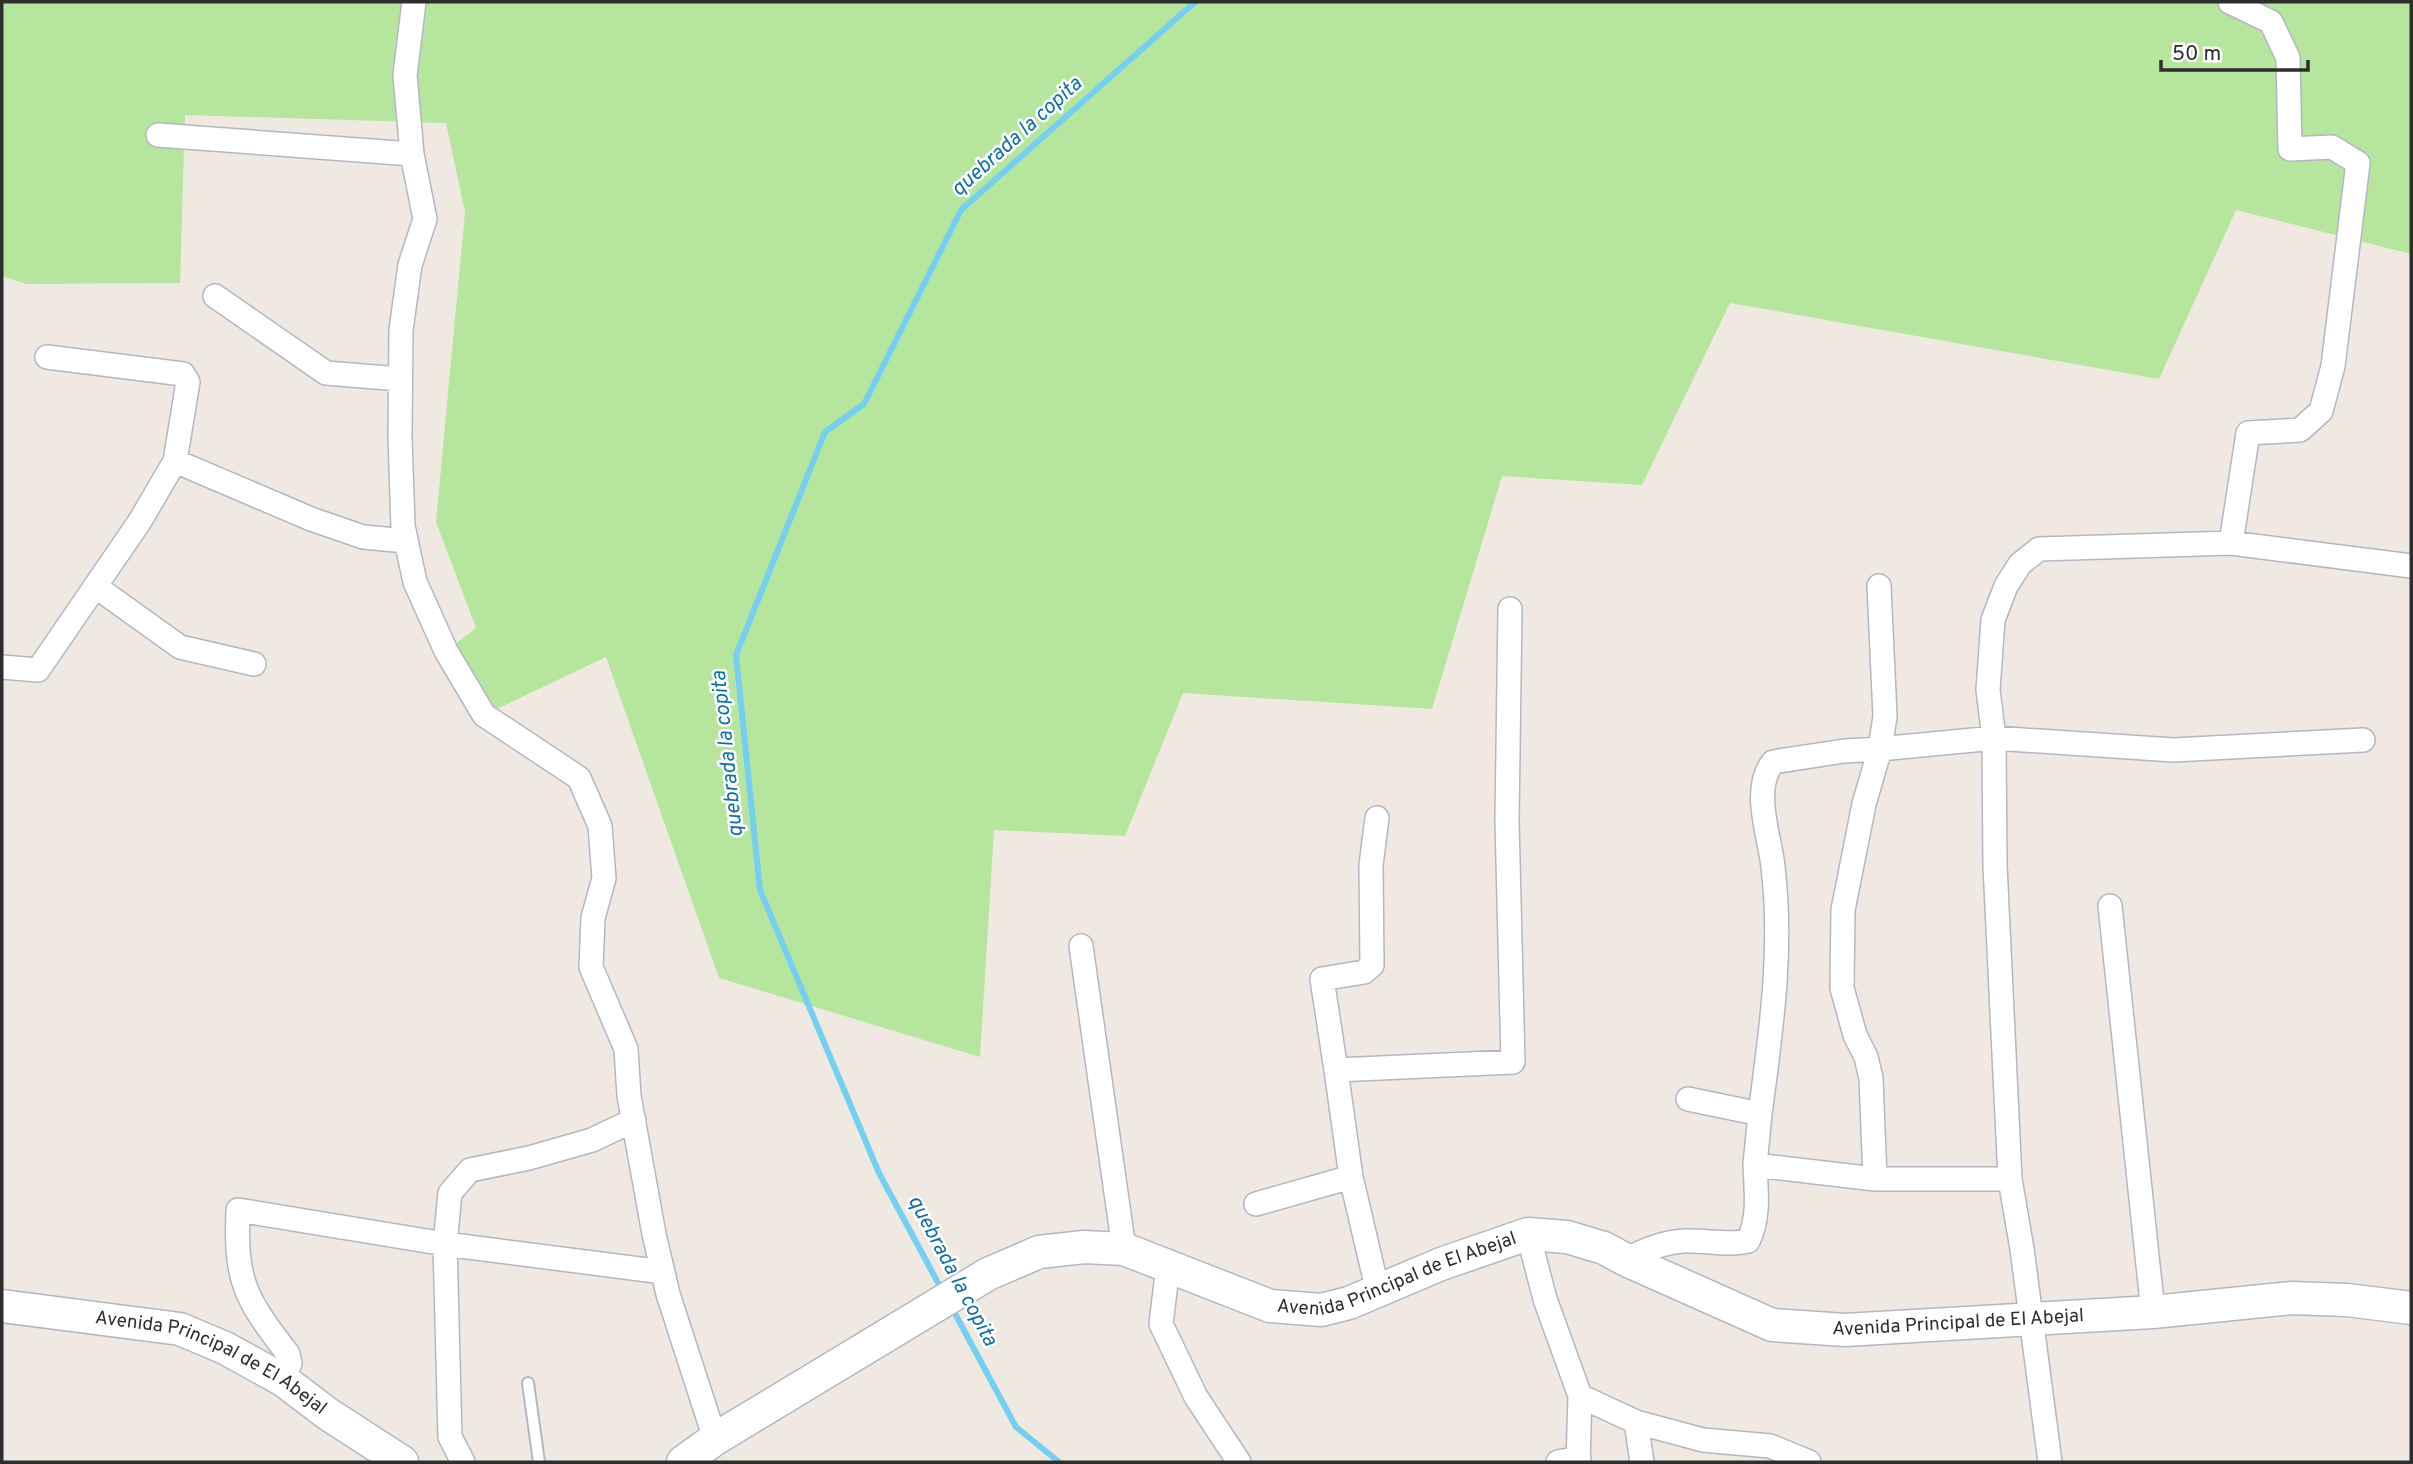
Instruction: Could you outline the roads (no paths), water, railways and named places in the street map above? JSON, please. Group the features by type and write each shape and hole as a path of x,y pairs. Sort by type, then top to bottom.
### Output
{"main road":[{"name":"Avenida Principal de El Abejal","path":"685,1462 715,1439 988,1274 1039,1252 1084,1247 1124,1249 1270,1306 1321,1310 1378,1292 1441,1264 1528,1234 1567,1237 1604,1248 1772,1325 1845,1330 2153,1312 2292,1298 2347,1300 2411,1308"},
{"name":"Avenida Principal de El Abejal","path":"2,1307 180,1329 225,1348 283,1380 328,1414 402,1462"}],"street":[{"path":"414,2 405,75 412,154 425,219 410,265 401,330 400,438 403,526 406,541 415,583 446,651 484,715 579,778 600,826 604,878 593,918 591,967 626,1049 629,1096 663,1272 715,1439"},
{"path":"2230,2 2271,22 2288,58 2290,149 2332,147 2358,163 2333,366 2320,411 2300,429 2248,433 2231,543"},
{"path":"158,135 412,154"},
{"path":"215,296 326,373 400,379"},
{"path":"2,667 38,670 140,521 175,461 188,382 183,374 47,357"},
{"path":"175,461 337,528 363,537 406,541"},
{"path":"2050,1462 2010,1179 1995,865 1994,738 1988,691 1993,620 2006,586 2020,565 2039,549 2231,543 2411,566"},
{"path":"95,586 180,647 254,664"},
{"path":"1875,1179 1871,1079 1842,988 1843,909 1864,804 1880,749 1885,716 1878,586"},
{"path":"1336,1070 1513,1062 1507,821 1510,609"},
{"path":"1626,1260 1647,1248 1685,1241 1714,1244 1748,1241 1754,1228 1757,1204 1755,1165 1776,993 1777,942 1773,865 1765,826 1763,784 1773,762 1994,738 2173,750 2363,740"},
{"path":"1377,818 1371,865 1372,965 1364,972 1322,979 1351,1177 1378,1292"},
{"path":"2110,906 2153,1312"},
{"path":"1081,946 1124,1249"},
{"path":"1688,1099 1760,1114"},
{"path":"463,1462 450,1437 445,1244 450,1193 470,1170 529,1158 592,1140 634,1120"},
{"path":"1755,1165 1875,1179 2010,1179"},
{"path":"1256,1204 1351,1177"},
{"path":"283,1380 290,1363 288,1354 253,1306 239,1273 238,1210 445,1244 663,1272"},
{"path":"1528,1234 1545,1299 1580,1395 1572,1461"},
{"path":"1168,1266 1161,1324 1196,1397 1239,1462"},
{"path":"1580,1395 1636,1422 1703,1440 1770,1446 1809,1462"},
{"path":"1636,1422 1642,1462"}],"lane":[{"path":"528,1383 539,1462"}],"waterway":[{"name":"quebrada la copita","path":"943,1292 879,1173 760,890 736,655 825,432 864,404 961,210 1195,2"},
{"name":"quebrada la copita","path":"952,1308 1016,1427 1059,1462"}]}
